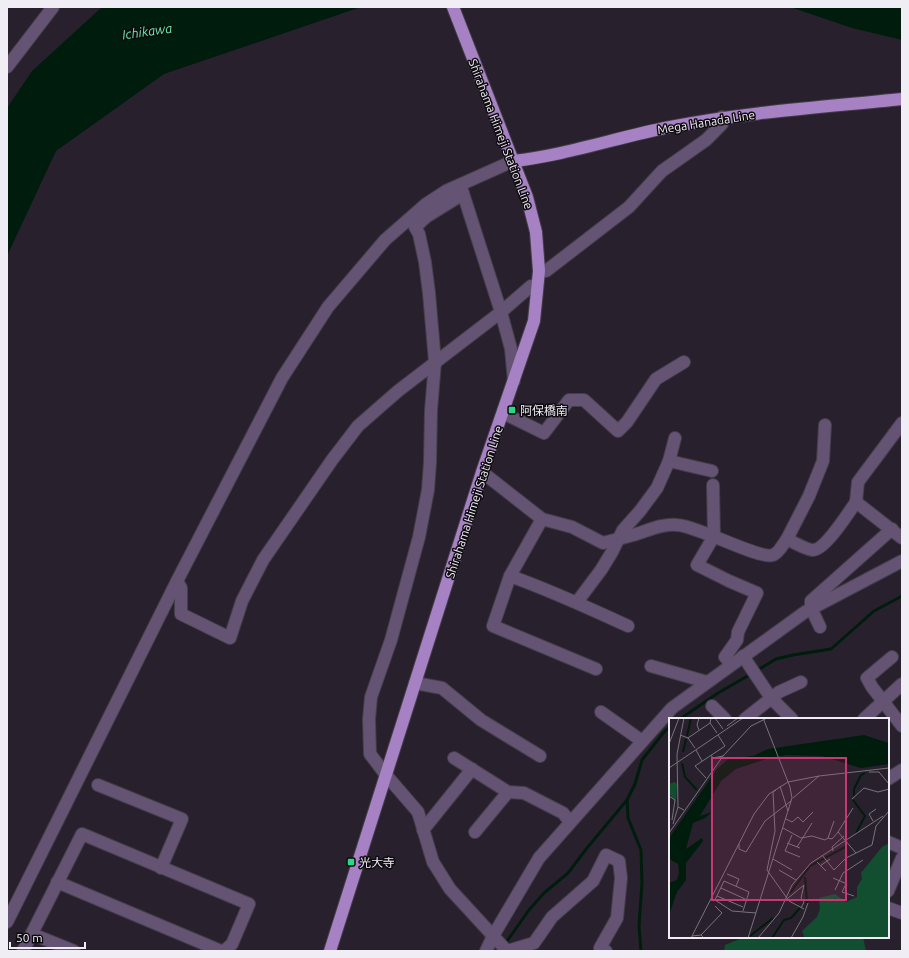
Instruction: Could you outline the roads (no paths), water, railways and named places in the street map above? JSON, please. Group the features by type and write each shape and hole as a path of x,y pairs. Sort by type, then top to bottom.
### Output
{"main road":[{"name":"Shirahama Himeji Station Line","path":"330,951 482,472 534,321 539,271 536,232 527,197 452,7"},
{"name":"Mega Hanada Line","path":"512,158 538,158 668,127 722,117 902,98"}],"street":[{"path":"7,67 53,7"},
{"path":"546,272 629,207 662,171 706,140 722,124 722,117"},
{"path":"512,158 461,189 415,227 419,234 425,262 435,362 431,410 428,490 418,537 391,640 371,696 369,719 370,754 418,812 433,862 450,889 507,951 534,943 552,917 594,882 606,855 619,861 621,878 618,918 600,948 606,951"},
{"path":"461,189 501,312 511,350 514,382"},
{"path":"7,922 178,581 282,378 328,307 384,240 426,204 446,191 461,189"},
{"path":"178,581 181,588 181,614 230,638 242,601 263,560 332,460 358,426 398,390 501,312 531,286"},
{"path":"503,413 544,433 569,400 584,400 618,431 627,422 656,379 684,362"},
{"path":"787,539 812,550 818,549 839,527 856,502 858,482 902,423"},
{"path":"482,472 542,519 572,527 603,543 656,528 677,524 714,536 762,555 772,555 778,551 787,539 809,496 823,461 824,425"},
{"path":"577,602 601,570 623,530 640,511 657,488 669,461 675,438"},
{"path":"669,461 712,471"},
{"path":"713,485 714,536 697,565 729,581 757,592 738,632 737,640 725,657 731,664"},
{"path":"856,502 902,538"},
{"path":"542,519 510,576 493,626 596,669"},
{"path":"820,628 811,608 811,601 892,529"},
{"path":"486,951 493,936 539,858 672,708 731,664 811,608 902,561"},
{"path":"510,576 577,602 628,626"},
{"path":"743,656 771,698 791,718"},
{"path":"892,657 867,678 882,701 902,726"},
{"path":"651,666 706,682"},
{"path":"746,718 779,692 801,682"},
{"path":"415,683 442,688 481,720 540,756"},
{"path":"865,718 902,684"},
{"path":"712,706 724,718"},
{"path":"601,712 642,741"},
{"path":"454,758 508,792 524,793 563,813 570,822"},
{"path":"423,830 472,769"},
{"path":"889,778 902,770"},
{"path":"98,785 182,819 161,868"},
{"path":"475,832 508,792"},
{"path":"23,951 57,882 82,834 248,904 232,944 223,951 57,882"},
{"path":"889,842 902,848"},
{"path":"889,889 902,858"},
{"path":"889,908 902,913"},
{"path":"32,934 74,951"}],"water":[{"name":"Ichikawa","path":"102,7 361,7 164,74 56,151 7,256 7,108 32,71"},
{"path":"790,7 902,7 902,40 852,28"}],"waterway":[{"path":"756,671 776,659 831,649 874,611 902,596"},
{"path":"681,718 718,693 751,674"},
{"path":"505,944 529,910 544,893 568,873 627,800 635,784 642,760 669,728"},
{"path":"627,800 628,818 641,850 642,883 639,926 641,951"}],"place":[{"name":"阿保橋南","path":"512,410"},
{"name":"光大寺","path":"351,862"}]}
